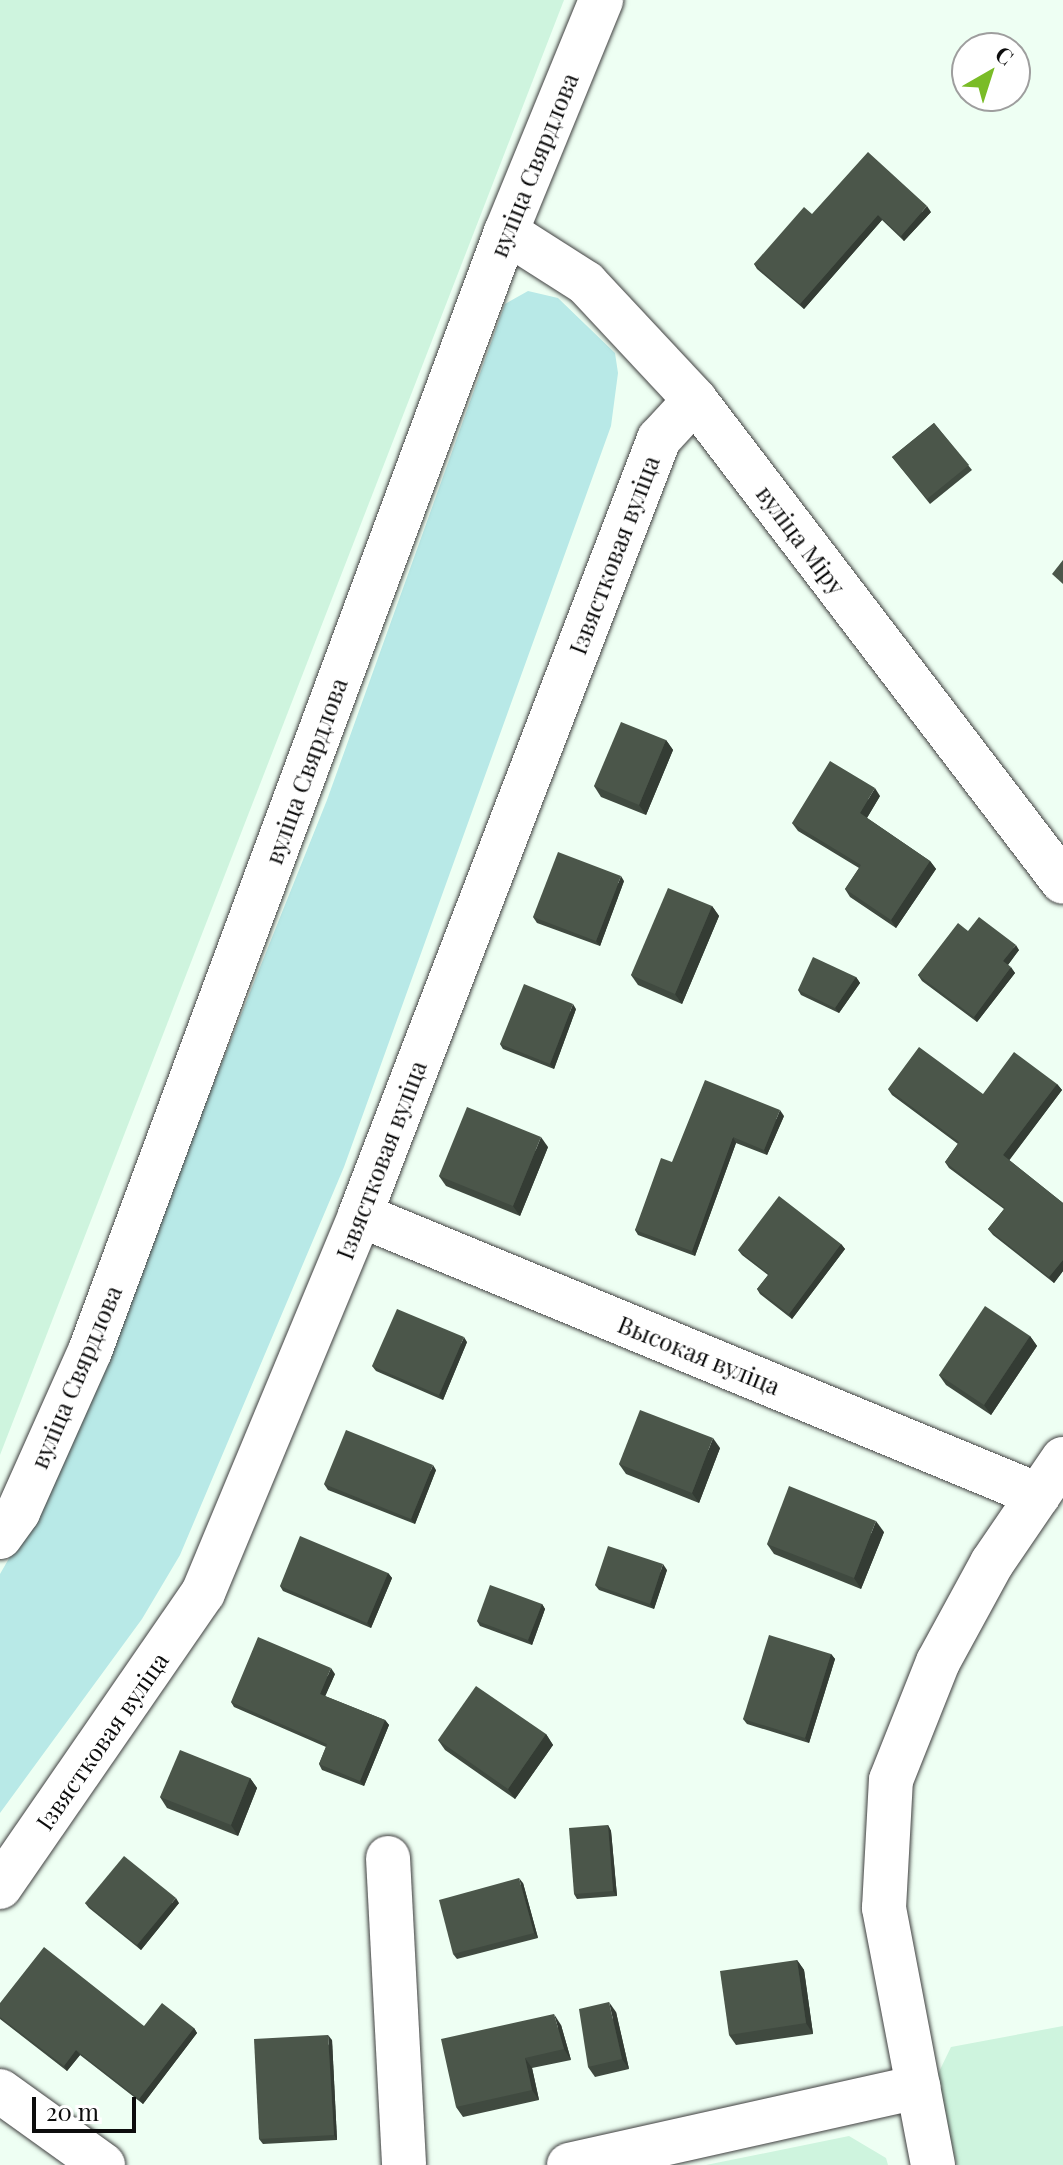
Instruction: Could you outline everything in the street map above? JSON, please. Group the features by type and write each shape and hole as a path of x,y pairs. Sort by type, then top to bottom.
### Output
{"street":[{"name":"вуліца Свярдлова","path":"0,1537 18,1512 90,1351 506,232 601,0"},
{"name":"вуліца Міру","path":"506,232 586,283 695,400 1063,882"},
{"name":"Ізвястковая вуліца","path":"0,1887 203,1593 360,1215 659,439 695,400"},
{"name":"Высокая вуліца","path":"360,1215 1038,1495"},
{"path":"933,2165 884,1908 891,1780 938,1662 992,1563 1063,1459"},
{"path":"388,1858 404,2165"},
{"path":"569,2165 918,2087"},
{"path":"0,2091 103,2165"}],"green space":[{"path":"0,0 564,0 0,1455"},
{"path":"1063,2026 1063,2165 957,2165 936,2078 951,2047"},
{"path":"849,2136 886,2158 888,2165 706,2165"}],"shaded area":[{"path":"528,291 558,298 615,353 618,373 611,426 344,1167 180,1555 142,1619 0,1813 0,1574 56,1477 327,800 505,304"}],"building":[{"path":"868,152 927,206 901,236 878,215 800,304 754,264 804,207 812,214"},
{"path":"934,423 969,465 927,499 892,457"},
{"path":"1063,560 1063,584 1052,574"},
{"path":"621,722 666,740 639,805 594,786"},
{"path":"830,761 875,788 860,813 930,861 891,920 845,889 861,865 792,823"},
{"path":"558,852 621,876 596,941 533,917"},
{"path":"668,888 712,906 675,994 631,975"},
{"path":"979,917 1016,945 1003,961 1011,967 974,1017 918,975 958,923 968,931"},
{"path":"813,957 856,977 835,1008 798,990"},
{"path":"524,984 573,1004 550,1064 500,1044"},
{"path":"919,1047 983,1094 1014,1052 1057,1084 1003,1155 1063,1203 1063,1260 1049,1277 988,1229 1005,1208 945,1162 959,1142 888,1089"},
{"path":"705,1080 780,1110 764,1150 733,1137 692,1251 635,1230 661,1158 672,1162"},
{"path":"467,1107 541,1137 513,1206 439,1176"},
{"path":"779,1196 841,1244 789,1314 757,1289 769,1274 738,1250"},
{"path":"985,1306 1030,1336 984,1405 939,1375"},
{"path":"397,1309 464,1337 439,1395 372,1366"},
{"path":"640,1410 713,1438 692,1493 619,1464"},
{"path":"346,1430 433,1465 411,1519 324,1484"},
{"path":"789,1486 876,1521 854,1578 767,1544"},
{"path":"300,1536 388,1573 367,1623 280,1586"},
{"path":"608,1546 663,1564 650,1604 595,1585"},
{"path":"490,1585 542,1604 528,1640 477,1621"},
{"path":"769,1635 831,1654 805,1738 743,1719"},
{"path":"258,1637 331,1668 320,1694 385,1720 360,1781 319,1764 327,1744 231,1702"},
{"path":"476,1686 546,1734 508,1789 438,1740"},
{"path":"180,1750 250,1778 231,1825 160,1797"},
{"path":"608,1825 613,1891 574,1894 569,1828"},
{"path":"124,1856 176,1898 137,1945 85,1903"},
{"path":"519,1878 534,1933 453,1954 439,1900"},
{"path":"44,1947 144,2026 162,2003 194,2028 139,2099 76,2050 64,2066 0,2017 0,2003"},
{"path":"797,1960 806,2023 729,2035 720,1971"},
{"path":"609,2002 622,2059 588,2067 579,2009"},
{"path":"554,2014 564,2049 525,2058 532,2090 456,2107 441,2039"},
{"path":"328,2035 334,2135 259,2139 254,2039"}]}
